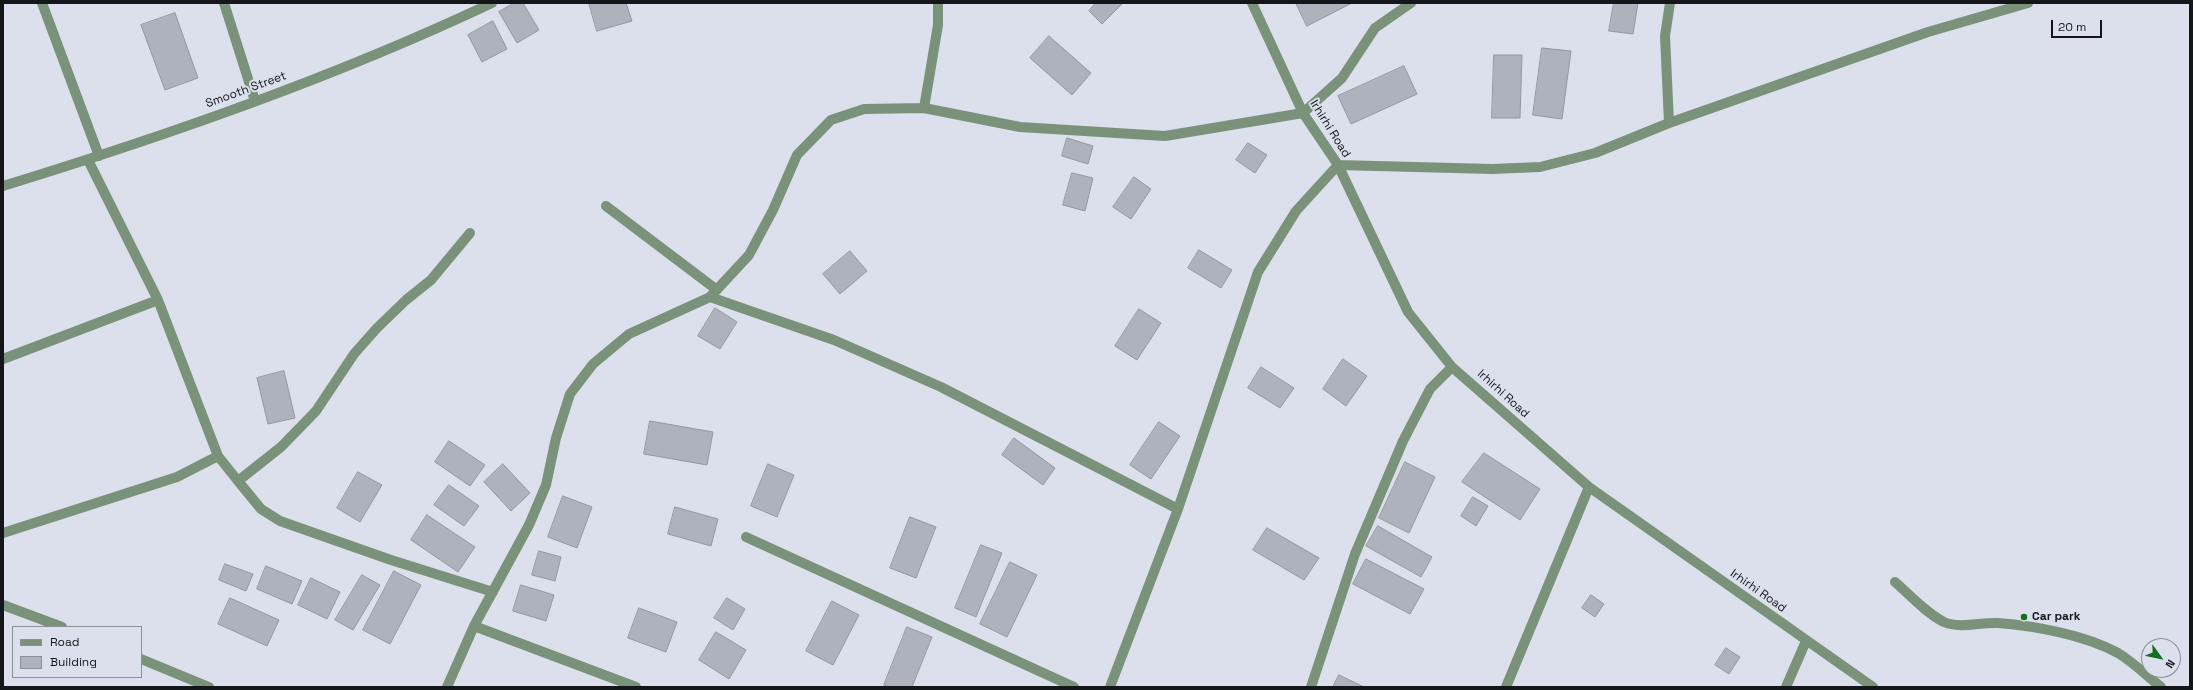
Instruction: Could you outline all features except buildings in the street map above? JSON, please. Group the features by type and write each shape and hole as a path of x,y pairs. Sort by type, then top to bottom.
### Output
{"street":[{"path":"42,3 99,156"},
{"path":"224,3 256,101"},
{"name":"Smooth Street","path":"3,186 88,160 256,101 432,32 492,3"},
{"path":"924,108 938,26 938,3"},
{"name":"Irhirhi Road","path":"1252,3 1303,113 1338,165 1408,312 1452,367 1589,487 1873,687"},
{"path":"447,687 474,626 529,525 546,485 556,438 570,394 593,364 629,334 714,293 749,255 773,210 797,155 832,120 864,109 924,108 1020,127 1165,136 1303,113 1342,78 1375,28 1412,3"},
{"path":"1668,123 1665,36 1670,3"},
{"path":"1110,687 1178,509 1258,272 1296,210 1338,165 1492,170 1540,167 1595,153 1668,123 1928,32 2028,3"},
{"path":"88,160 158,300 218,456 261,509 280,521 391,560 493,592"},
{"path":"606,206 714,293 834,340 941,387 1178,509"},
{"path":"238,481 281,447 316,411 354,354 377,328 406,300 431,280 470,233"},
{"path":"3,359 158,300"},
{"path":"1311,687 1355,554 1403,441 1430,389 1452,367"},
{"path":"3,533 177,477 218,456"},
{"path":"1506,687 1589,487"},
{"path":"746,536 1074,687"},
{"path":"1895,582 1933,616 1946,623 1959,625 1986,622 2016,624 2077,637 2106,647 2120,654 2161,687"},
{"path":"3,604 59,626"},
{"path":"474,626 636,687"},
{"path":"1786,687 1806,641"},
{"path":"142,659 209,687"}],"place":[{"name":"Car park","path":"2024,617"}]}
